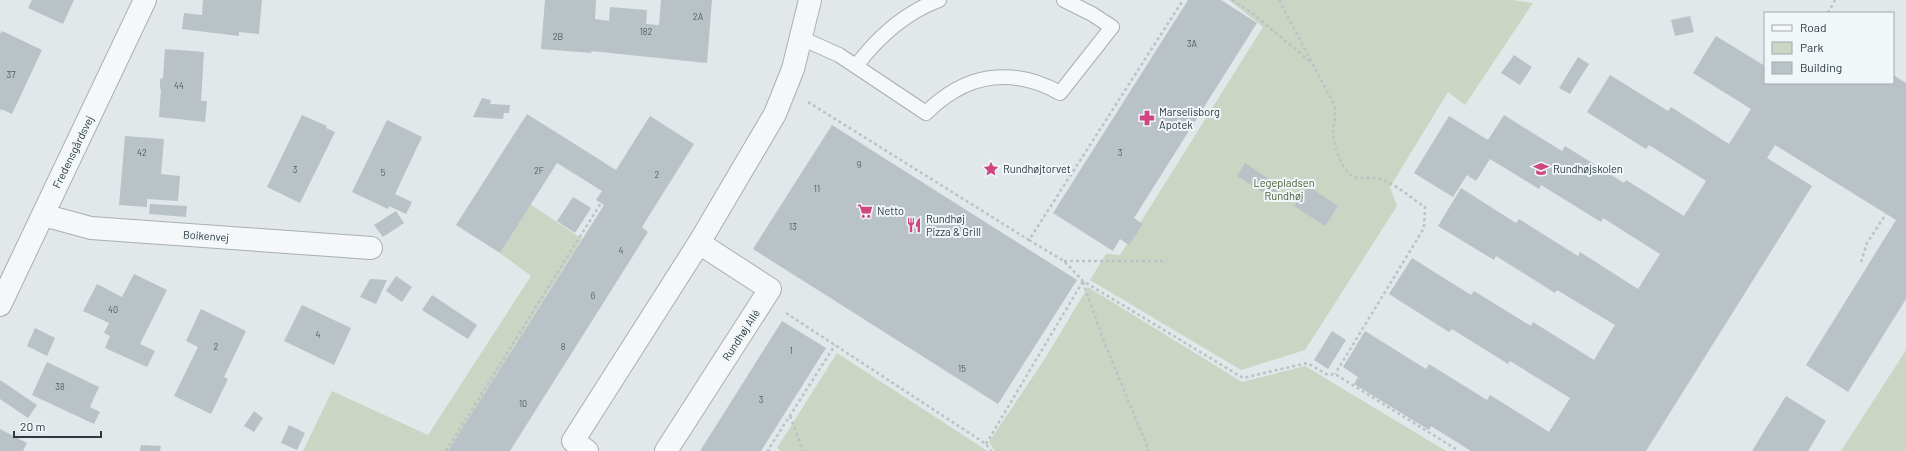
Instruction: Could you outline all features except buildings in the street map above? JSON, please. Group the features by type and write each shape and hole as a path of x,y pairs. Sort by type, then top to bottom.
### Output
{"street":[{"name":"Fredensgårdsvej","path":"0,305 145,0"},
{"path":"587,451 573,441 699,244 775,114 793,69 810,0"},
{"name":"Boikenvej","path":"43,215 91,228 371,248"},
{"name":"Rundhøj Allé","path":"666,451 770,289 699,244"}],"lane":[{"path":"856,66 871,47 889,29 909,15 939,0"},
{"path":"801,38 839,55 926,113 938,101 953,91 986,78 1005,77 1024,79 1043,84 1060,93 1112,27 1092,14 1064,0"}],"path":[{"path":"1029,240 1183,0"},
{"path":"1232,0 1252,13 1314,65"},
{"path":"1279,0 1335,106 1336,118 1333,131 1338,153 1349,174 1362,178 1380,178 1425,207 1424,228 1335,374"},
{"path":"1829,12 1835,0"},
{"path":"784,91 802,98 1064,261 1083,281 1243,378 1307,363 1328,375 1335,374 1459,451"},
{"path":"446,451 600,203"},
{"path":"1861,262 1867,243 1886,214"},
{"path":"1064,261 1167,261"},
{"path":"986,444 1083,281"},
{"path":"1083,281 1103,339 1149,451"},
{"path":"764,298 986,444 991,451"},
{"path":"770,451 768,450 835,344"},
{"path":"790,416 803,451"}],"green space":[{"name":"Legepladsen Rundhøj","path":"1229,0 1512,0 1533,3 1465,105 1448,92 1390,187 1397,206 1305,350 1241,370 1090,280 1106,254 1120,255 1263,27"},
{"path":"530,204 582,239 448,451 303,451 332,391 428,435 531,276 500,253"},
{"path":"1088,287 1242,382 1305,366 1446,451 995,451 989,442 1046,357"},
{"path":"1906,350 1906,451 1841,451"},
{"path":"837,353 987,451 781,451 777,448"}],"place":[{"name":"Marselisborg Apotek","path":"1147,118"},
{"name":"Rundhøjtorvet","path":"991,169"},
{"name":"Rundhøjskolen","path":"1541,169"},
{"name":"Netto","path":"865,211"},
{"name":"Rundhøj Pizza & Grill","path":"914,225"}]}
